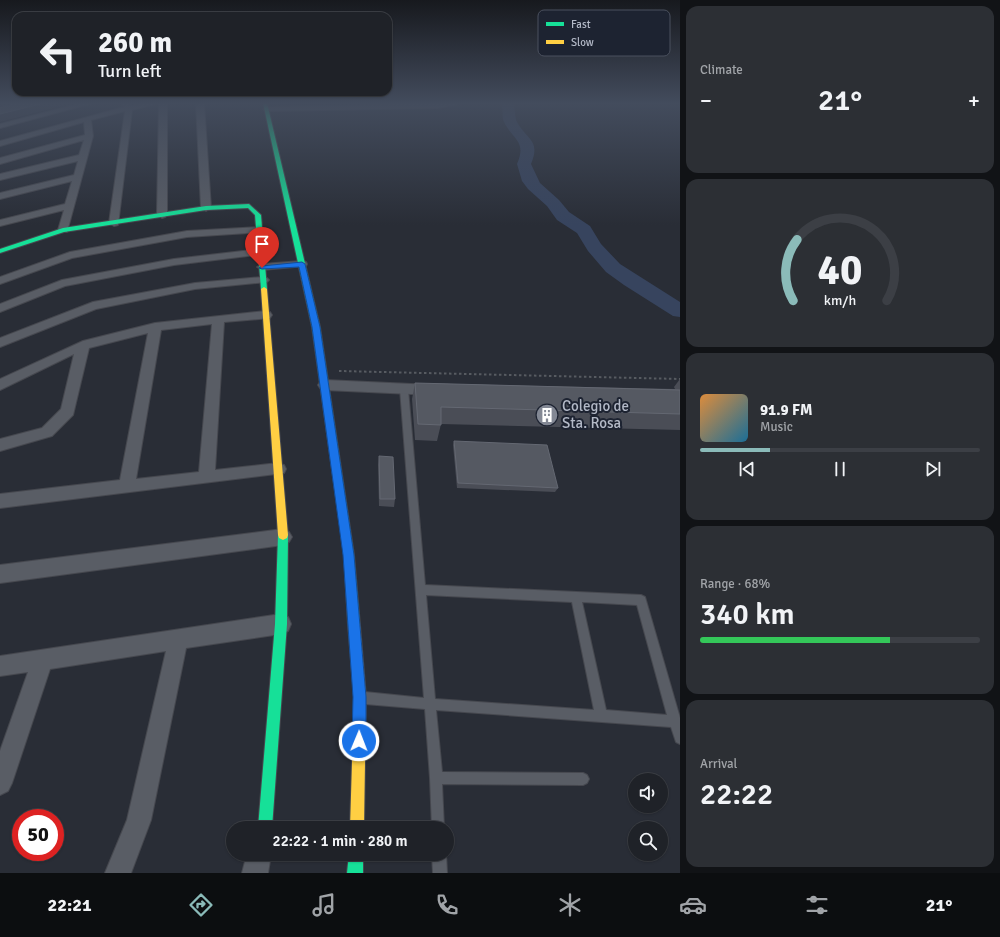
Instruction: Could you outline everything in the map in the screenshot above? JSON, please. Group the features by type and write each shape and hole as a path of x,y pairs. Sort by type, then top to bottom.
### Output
{"main road":[{"path":"275,144 316,327 349,555 360,697 357,821"},
{"path":"0,251 63,230 206,208 249,206 258,215 283,537 281,624 266,821"},
{"path":"354,873 355,861"}],"street":[{"path":"0,161 61,144"},
{"path":"63,230 86,144"},
{"path":"114,223 123,144"},
{"path":"162,215 163,144"},
{"path":"202,144 206,208"},
{"path":"0,177 83,157"},
{"path":"0,196 77,177"},
{"path":"0,223 69,206"},
{"path":"0,281 70,255 188,234 259,230"},
{"path":"0,308 62,283 174,262 261,252"},
{"path":"262,268 302,264"},
{"path":"0,343 94,306 195,286 263,280"},
{"path":"0,385 83,345 155,327 266,315"},
{"path":"207,477 218,319"},
{"path":"127,486 155,327"},
{"path":"0,445 47,432 68,411 83,345"},
{"path":"324,385 444,390"},
{"path":"0,501 278,469"},
{"path":"0,574 283,537"},
{"path":"0,666 281,624"},
{"path":"118,873 139,820 178,640"},
{"path":"0,783 43,659"},
{"path":"255,873 258,861"}],"lane":[{"path":"404,389 436,778 438,821"},
{"path":"421,590 641,600 680,738"},
{"path":"576,597 601,716"},
{"path":"360,697 430,704 675,721"},
{"path":"436,778 583,779"},
{"path":"439,861 440,873"}],"path":[{"path":"323,371 680,379"}],"building":[{"path":"415,383 680,390 680,414 441,407 441,425 418,424"},
{"path":"454,441 547,445 558,488 458,483"},
{"path":"379,456 393,457 395,499 380,499"}],"waterway":[{"path":"527,144 529,150 524,164 530,181 534,186 553,203 563,216 584,230 594,247 613,268 631,281 680,311"}],"traffic: fast":[{"path":"274,144 316,327 349,555 354,625"},
{"path":"0,251 63,230 206,208 249,206 258,215 264,289"},
{"path":"266,821 281,624 283,535"},
{"path":"355,873 356,861"}],"traffic: slow":[{"path":"264,289 283,535"},
{"path":"354,625 360,697 357,821"}],"place":[{"name":"Colegio de Sta. Rosa","path":"547,415"}],"route":[{"path":"262,268 302,264 316,327 349,555 360,697 359,741"}]}
